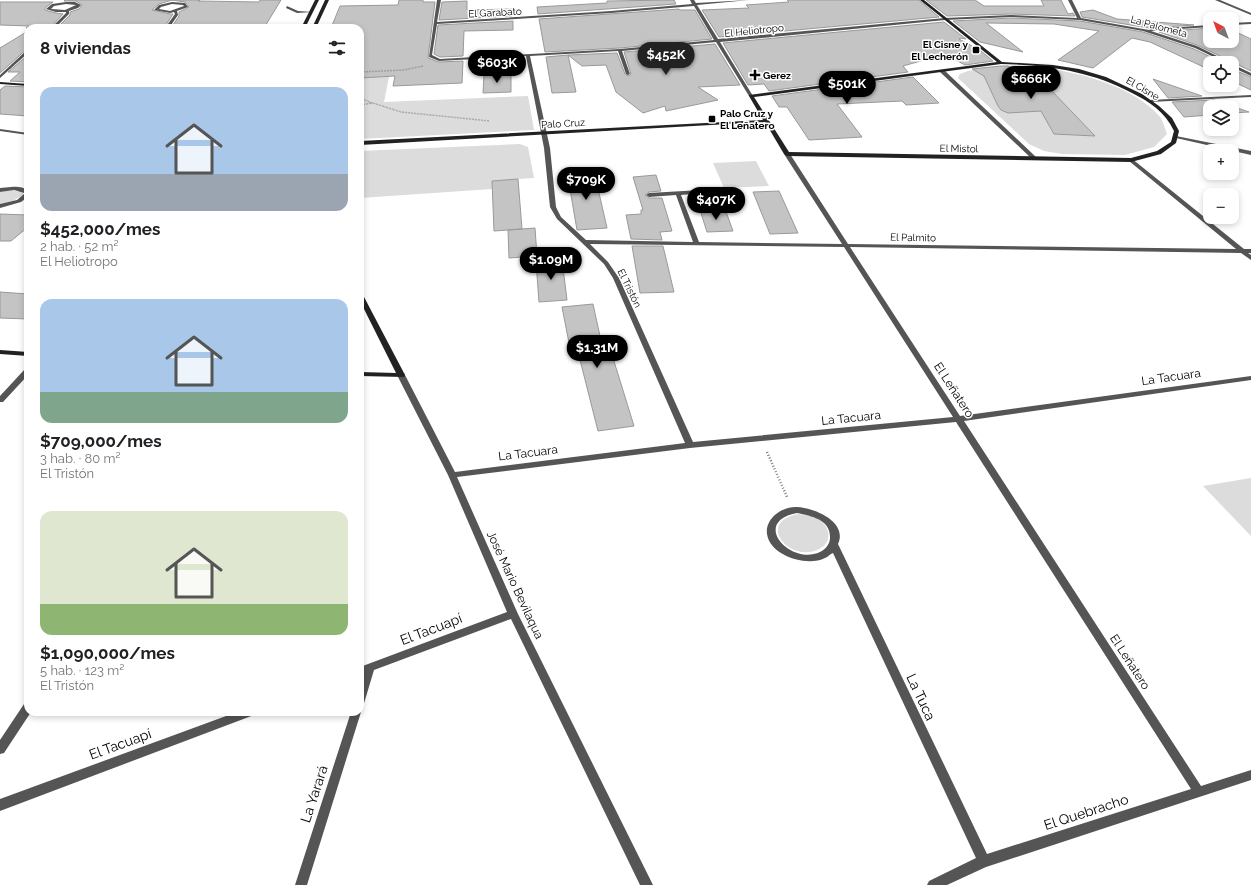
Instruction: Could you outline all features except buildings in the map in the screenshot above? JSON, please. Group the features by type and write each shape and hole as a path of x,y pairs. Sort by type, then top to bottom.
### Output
{"street":[{"path":"305,24 316,0"},
{"path":"316,24 327,0"},
{"path":"431,57 439,0"},
{"name":"El Leñatero","path":"692,0 787,154 1199,792"},
{"name":"El Garabato","path":"435,23 695,6 747,0"},
{"path":"922,0 1001,63"},
{"path":"1070,0 1080,19"},
{"path":"1217,0 1251,14"},
{"path":"66,2 79,5 76,8 67,10 52,11 48,8 66,2"},
{"path":"172,3 186,6 175,11 161,12 156,9 163,5 172,3"},
{"path":"287,7 297,12 311,12"},
{"path":"57,24 68,13 67,10"},
{"path":"169,24 177,14 175,11"},
{"name":"El Heliotropo","path":"431,57 448,60 620,50 717,42 946,19 1011,16 1080,19"},
{"name":"La Palometa","path":"1080,19 1144,30 1196,47 1215,56"},
{"path":"1239,24 1251,23"},
{"path":"1144,30 1203,26"},
{"path":"620,50 628,74"},
{"path":"0,77 24,55"},
{"name":"El Tristón","path":"528,56 544,133 552,207 559,218 606,263 616,278 690,445"},
{"name":"El Cisne","path":"751,96 1001,63 1042,65 1085,72 1122,85 1162,109 1171,119 1178,137"},
{"path":"1239,69 1251,75"},
{"path":"942,71 1034,158"},
{"path":"0,83 24,85"},
{"path":"1150,101 1251,96"},
{"name":"Palo Cruz","path":"364,143 766,121"},
{"path":"0,130 24,133"},
{"path":"1131,160 1147,157 1164,151 1174,144 1178,137 1251,154"},
{"name":"El Mistol","path":"787,154 1131,160"},
{"path":"1131,160 1251,258"},
{"path":"0,190 16,188 24,190"},
{"path":"649,195 701,192"},
{"path":"678,194 696,244"},
{"path":"19,201 24,197"},
{"path":"0,206 24,201"},
{"name":"El Palmito","path":"583,242 1244,252"},
{"path":"1244,252 1251,251"},
{"name":"José Mario Bevilaqua","path":"364,303 452,475 513,614 647,885"},
{"path":"0,352 24,354"},
{"path":"364,374 401,375"},
{"path":"0,400 24,375"},
{"name":"La Tacuara","path":"452,475 690,445 958,419 1251,378"},
{"path":"792,510 781,514 775,519 772,525 771,532 773,540 779,548 798,557 809,558 828,552 834,546"},
{"name":"La Tuca","path":"792,510 807,510 825,518 832,524 836,532 834,546 984,861"},
{"name":"El Tacuapí","path":"364,670 513,614"},
{"path":"364,687 370,668"},
{"path":"0,749 24,713"},
{"name":"El Tacuapí","path":"0,805 239,716"},
{"name":"La Yarará","path":"301,885 355,716"},
{"name":"El Quebracho","path":"933,885 984,861 1251,775"}],"path":[{"path":"364,72 411,70 427,65 431,57"},
{"path":"364,100 401,112 492,121"},
{"path":"364,104 373,103"},
{"path":"761,438 792,510"}],"shaded area":[{"path":"1005,66 1037,67 1073,73 1122,89 1149,106 1160,117 1167,134 1154,147 1125,155 1062,154 1044,151 1029,144 958,78 960,74 968,71"},
{"path":"390,72 384,102 528,96 534,130 364,139 364,73"},
{"path":"520,144 528,147 534,178 492,181 492,189 364,198 364,151"},
{"path":"756,161 769,186 724,188 713,163"},
{"path":"12,190 23,193 23,195 13,201 0,204 0,192"},
{"path":"1251,478 1251,536 1203,486"},
{"path":"798,514 816,518 825,525 828,537 822,548 806,552 796,551 787,546 781,540 778,532 779,525 786,518"}],"place":[{"name":"El Cisne y El Lecherón","path":"976,50"},
{"name":"Gerez","path":"755,75"},
{"name":"Palo Cruz y El Leñatero","path":"712,119"}]}
